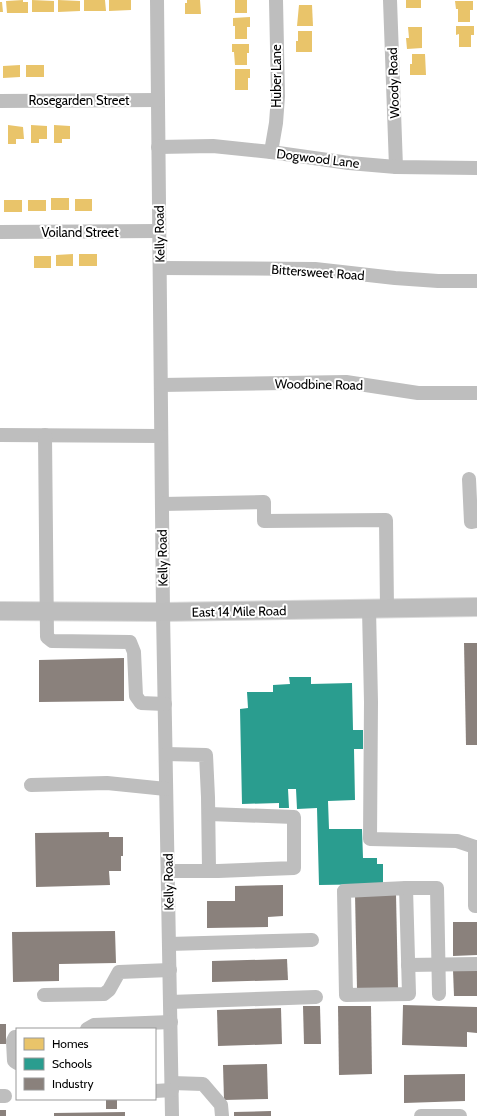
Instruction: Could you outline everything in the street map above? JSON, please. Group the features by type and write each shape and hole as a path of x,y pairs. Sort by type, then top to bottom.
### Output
{"main road":[{"name":"East 14 Mile Road","path":"0,611 47,610 163,612 477,607"}],"street":[{"name":"Kelly Road","path":"157,0 163,612 172,1116"},
{"name":"Huber Lane","path":"272,152 278,96 276,0"},
{"name":"Woody Road","path":"390,0 396,167"},
{"name":"Rosegarden Street","path":"0,101 158,100"},
{"name":"Dogwood Lane","path":"158,147 213,146 272,152 349,163 396,167 477,168"},
{"name":"Voiland Street","path":"0,232 159,231"},
{"name":"Bittersweet Road","path":"160,268 315,269 438,281 477,281"},
{"name":"Woodbine Road","path":"161,385 346,382 418,393 477,393"},
{"path":"45,435 47,637 52,641 130,642 134,652 136,696 140,704 165,704"},
{"path":"0,436 161,436"},
{"path":"469,479 471,522 477,521"},
{"path":"162,504 264,502 264,521 386,520 387,609"},
{"path":"369,609 370,839 456,841 476,847 475,906 477,906"},
{"path":"166,754 206,755 209,870"},
{"path":"31,785 107,783 166,789"},
{"path":"168,870 294,868 294,817 208,814"},
{"path":"406,888 409,994 346,995 344,891 406,888 437,888 439,994"},
{"path":"169,944 312,940"},
{"path":"408,965 477,964"},
{"path":"44,995 104,994 109,990 119,972 170,970"},
{"path":"170,1002 316,997"},
{"path":"89,1028 94,1025 171,1022"},
{"path":"16,1037 13,1041 14,1061 16,1062"},
{"path":"156,1091 172,1086 202,1084 221,1105 222,1116"},
{"path":"420,1116 460,1116"}],"building: Homes":[{"path":"23,0 23,2 28,2 28,13 7,13 6,1"},
{"path":"32,0 54,1 54,12 32,12"},
{"path":"58,0 80,1 80,11 58,12"},
{"path":"84,0 105,0 106,11 84,11"},
{"path":"109,0 131,0 131,10 109,11"},
{"path":"187,0 200,0 201,14 185,14 185,3 187,3"},
{"path":"235,0 247,0 247,13 235,13"},
{"path":"406,0 421,0 421,8 406,8"},
{"path":"455,1 473,1 473,10 470,10 470,22 458,22 458,9 456,9"},
{"path":"0,2 2,2 3,12 0,12"},
{"path":"299,5 312,5 313,26 297,26"},
{"path":"250,17 250,27 247,27 247,39 235,39 235,26 233,26 233,18"},
{"path":"456,26 474,26 474,35 471,35 471,47 459,47 459,34 456,35"},
{"path":"408,27 422,27 422,48 407,49 406,38 409,38"},
{"path":"298,31 312,31 312,52 296,52"},
{"path":"232,44 249,44 247,65 235,65"},
{"path":"412,54 425,54 426,75 410,75"},
{"path":"20,65 20,77 3,78 3,66"},
{"path":"26,65 44,65 44,77 26,77"},
{"path":"235,69 250,69 248,90 235,90"},
{"path":"8,125 23,127 24,139 16,139 16,144 8,144"},
{"path":"31,125 47,126 47,139 39,139 39,143 31,143"},
{"path":"54,125 70,126 70,139 62,139 62,143 54,143"},
{"path":"51,198 69,198 69,210 51,210"},
{"path":"75,199 92,199 92,211 75,211"},
{"path":"4,200 22,200 22,212 4,212"},
{"path":"28,200 46,200 46,211 28,211"},
{"path":"73,254 73,266 56,266 56,255"},
{"path":"79,254 97,254 97,266 79,266"},
{"path":"34,256 51,256 51,268 34,268"}],"building: Schools":[{"path":"289,677 311,677 311,684 352,683 353,730 363,730 363,749 354,749 355,800 328,801 329,829 362,829 363,858 377,858 377,864 383,864 383,884 319,885 317,808 297,809 296,789 288,789 289,808 279,808 279,803 242,804 240,709 248,708 247,692 273,692 273,685 290,684"}],"building: Industry":[{"path":"464,643 477,643 477,745 466,745"},
{"path":"124,658 124,701 39,702 39,660"},
{"path":"109,832 109,837 123,837 121,871 109,871 110,885 36,887 35,833"},
{"path":"283,885 283,916 268,917 268,927 207,928 207,901 235,901 235,886"},
{"path":"355,894 396,894 398,988 357,989"},
{"path":"453,922 477,922 477,955 453,956"},
{"path":"115,931 116,963 59,964 59,981 13,982 12,932"},
{"path":"287,959 288,980 212,982 212,961"},
{"path":"453,970 477,970 477,996 454,996"},
{"path":"403,1005 477,1007 477,1033 467,1032 467,1047 402,1045"},
{"path":"303,1006 320,1006 321,1044 304,1044"},
{"path":"338,1006 371,1006 372,1074 339,1075"},
{"path":"281,1008 282,1044 218,1046 217,1010"},
{"path":"0,1024 6,1024 6,1044 0,1044"},
{"path":"267,1064 268,1099 224,1100 223,1065"},
{"path":"465,1074 465,1101 404,1103 404,1075"},
{"path":"106,1100 117,1100 117,1109 106,1109"},
{"path":"0,1110 6,1110 6,1116 0,1116"},
{"path":"271,1111 271,1116 234,1116 234,1112"},
{"path":"125,1112 125,1116 54,1116 54,1113"}]}
